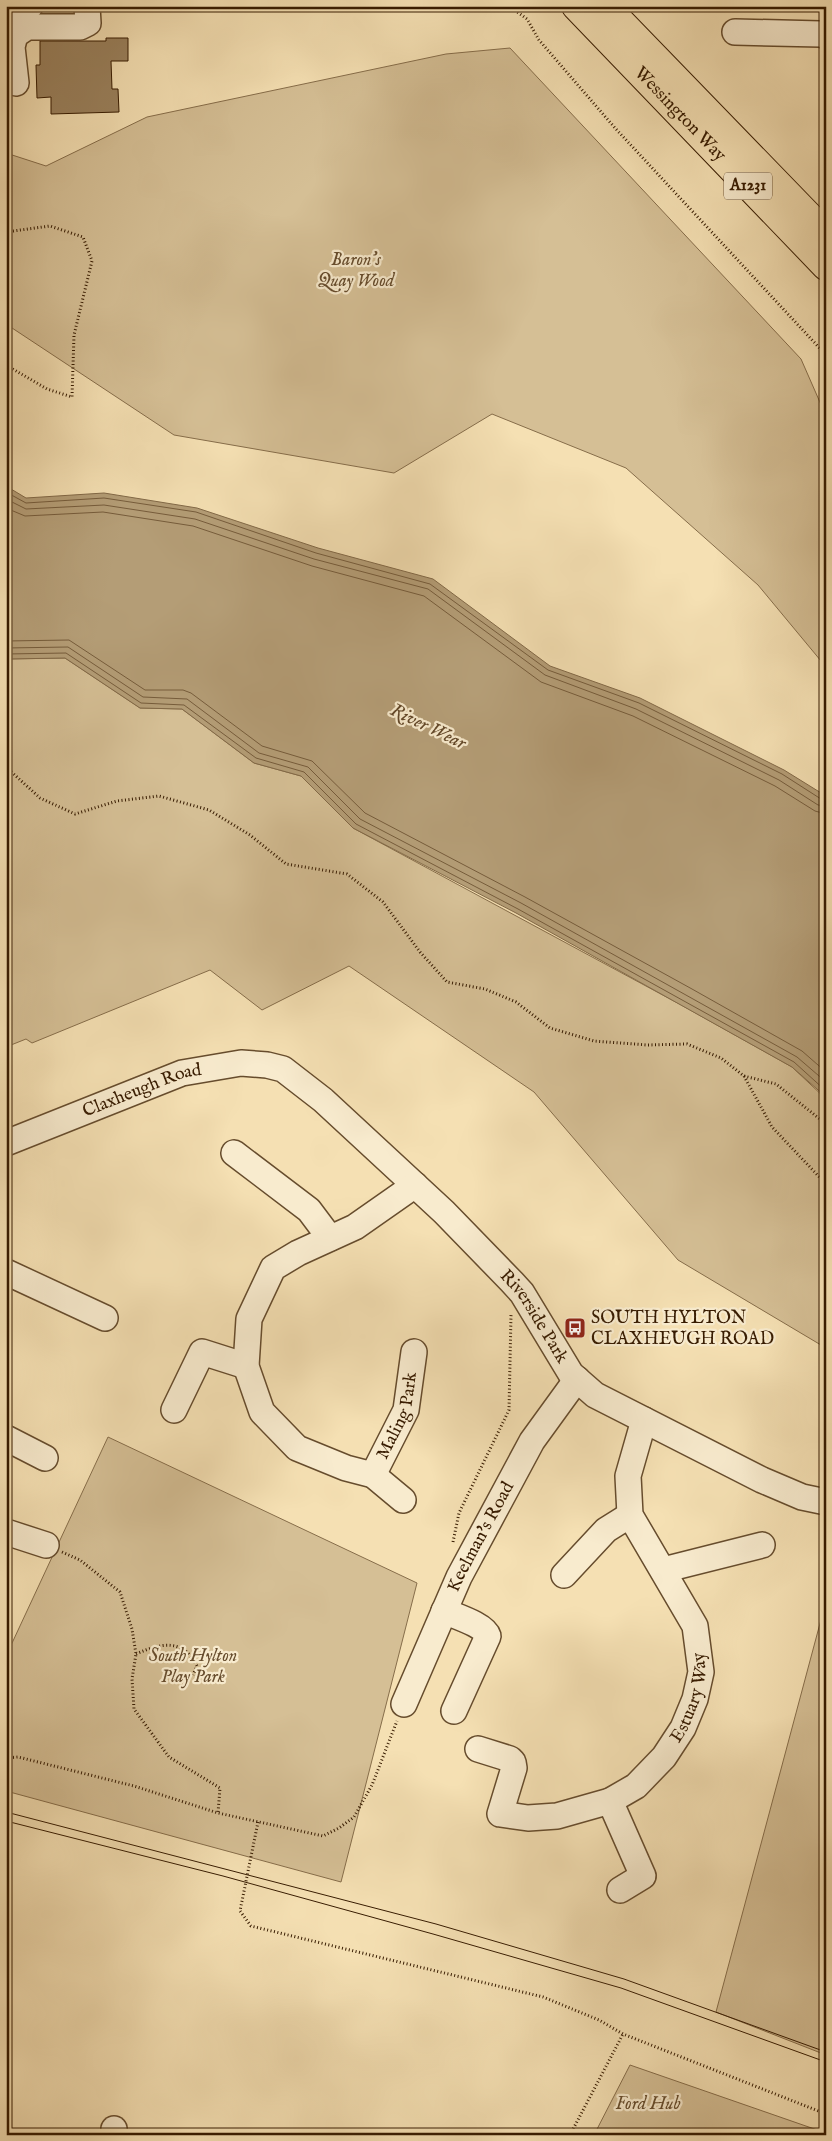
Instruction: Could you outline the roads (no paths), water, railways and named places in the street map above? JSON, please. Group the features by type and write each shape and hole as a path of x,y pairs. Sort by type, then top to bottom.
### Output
{"highway":[{"name":"Wessington Way","path":"576,6 826,234"},
{"name":"Wessington Way","path":"605,6 684,103 826,266"}],"street":[{"path":"6,13 30,6"},
{"path":"16,83 12,47 15,35 28,27 80,26 88,23 87,6"},
{"path":"735,32 821,34 826,36"},
{"name":"Claxheugh Road","path":"6,1144 182,1073 240,1063 267,1065 283,1069"},
{"name":"Riverside Park","path":"283,1069 324,1100 415,1185 512,1282 522,1293 571,1374 595,1395 762,1480 802,1497 826,1502"},
{"path":"234,1153 310,1210 330,1238"},
{"name":"Maling Park","path":"403,1500 373,1475 346,1468 297,1448 262,1412 246,1366 249,1319 273,1268 298,1253 354,1226 415,1185"},
{"path":"6,1272 105,1318"},
{"path":"174,1410 202,1352 246,1366"},
{"name":"Maling Park","path":"373,1475 406,1410 414,1352"},
{"name":"Keelman's Road","path":"404,1704 459,1577 532,1441 577,1379"},
{"name":"Estuary Way","path":"478,1749 510,1759 513,1762 514,1768 500,1814 528,1818 557,1816 610,1801 636,1786 664,1757 683,1728 695,1699 701,1672 695,1626 630,1515 628,1476 644,1420"},
{"path":"6,1438 45,1458"},
{"path":"564,1575 606,1530 630,1515"},
{"path":"6,1532 46,1545"},
{"path":"663,1570 762,1545"},
{"path":"444,1612 481,1628 487,1632 488,1636 454,1711"},
{"path":"610,1801 643,1876 620,1890"}],"water":[{"name":"River Wear","path":"6,486 26,498 104,493 197,508 318,548 433,579 550,666 640,698 784,770 826,796 826,1097 792,1067 516,913 353,828 301,776 254,763 182,709 140,708 65,658 6,659"}],"tram line":[{"path":"6,1812 436,1924 624,1979 826,2052"},
{"path":"6,1821 223,1876 621,1988 826,2062"}],"place":[{"name":"SOUTH HYLTON CLAXHEUGH ROAD","path":"575,1328"}],"park label":[{"name":"Baron's Quay Wood","path":"356,270"},
{"name":"South Hylton Play Park","path":"193,1666"},
{"name":"Ford Hub","path":"648,2104"}]}
